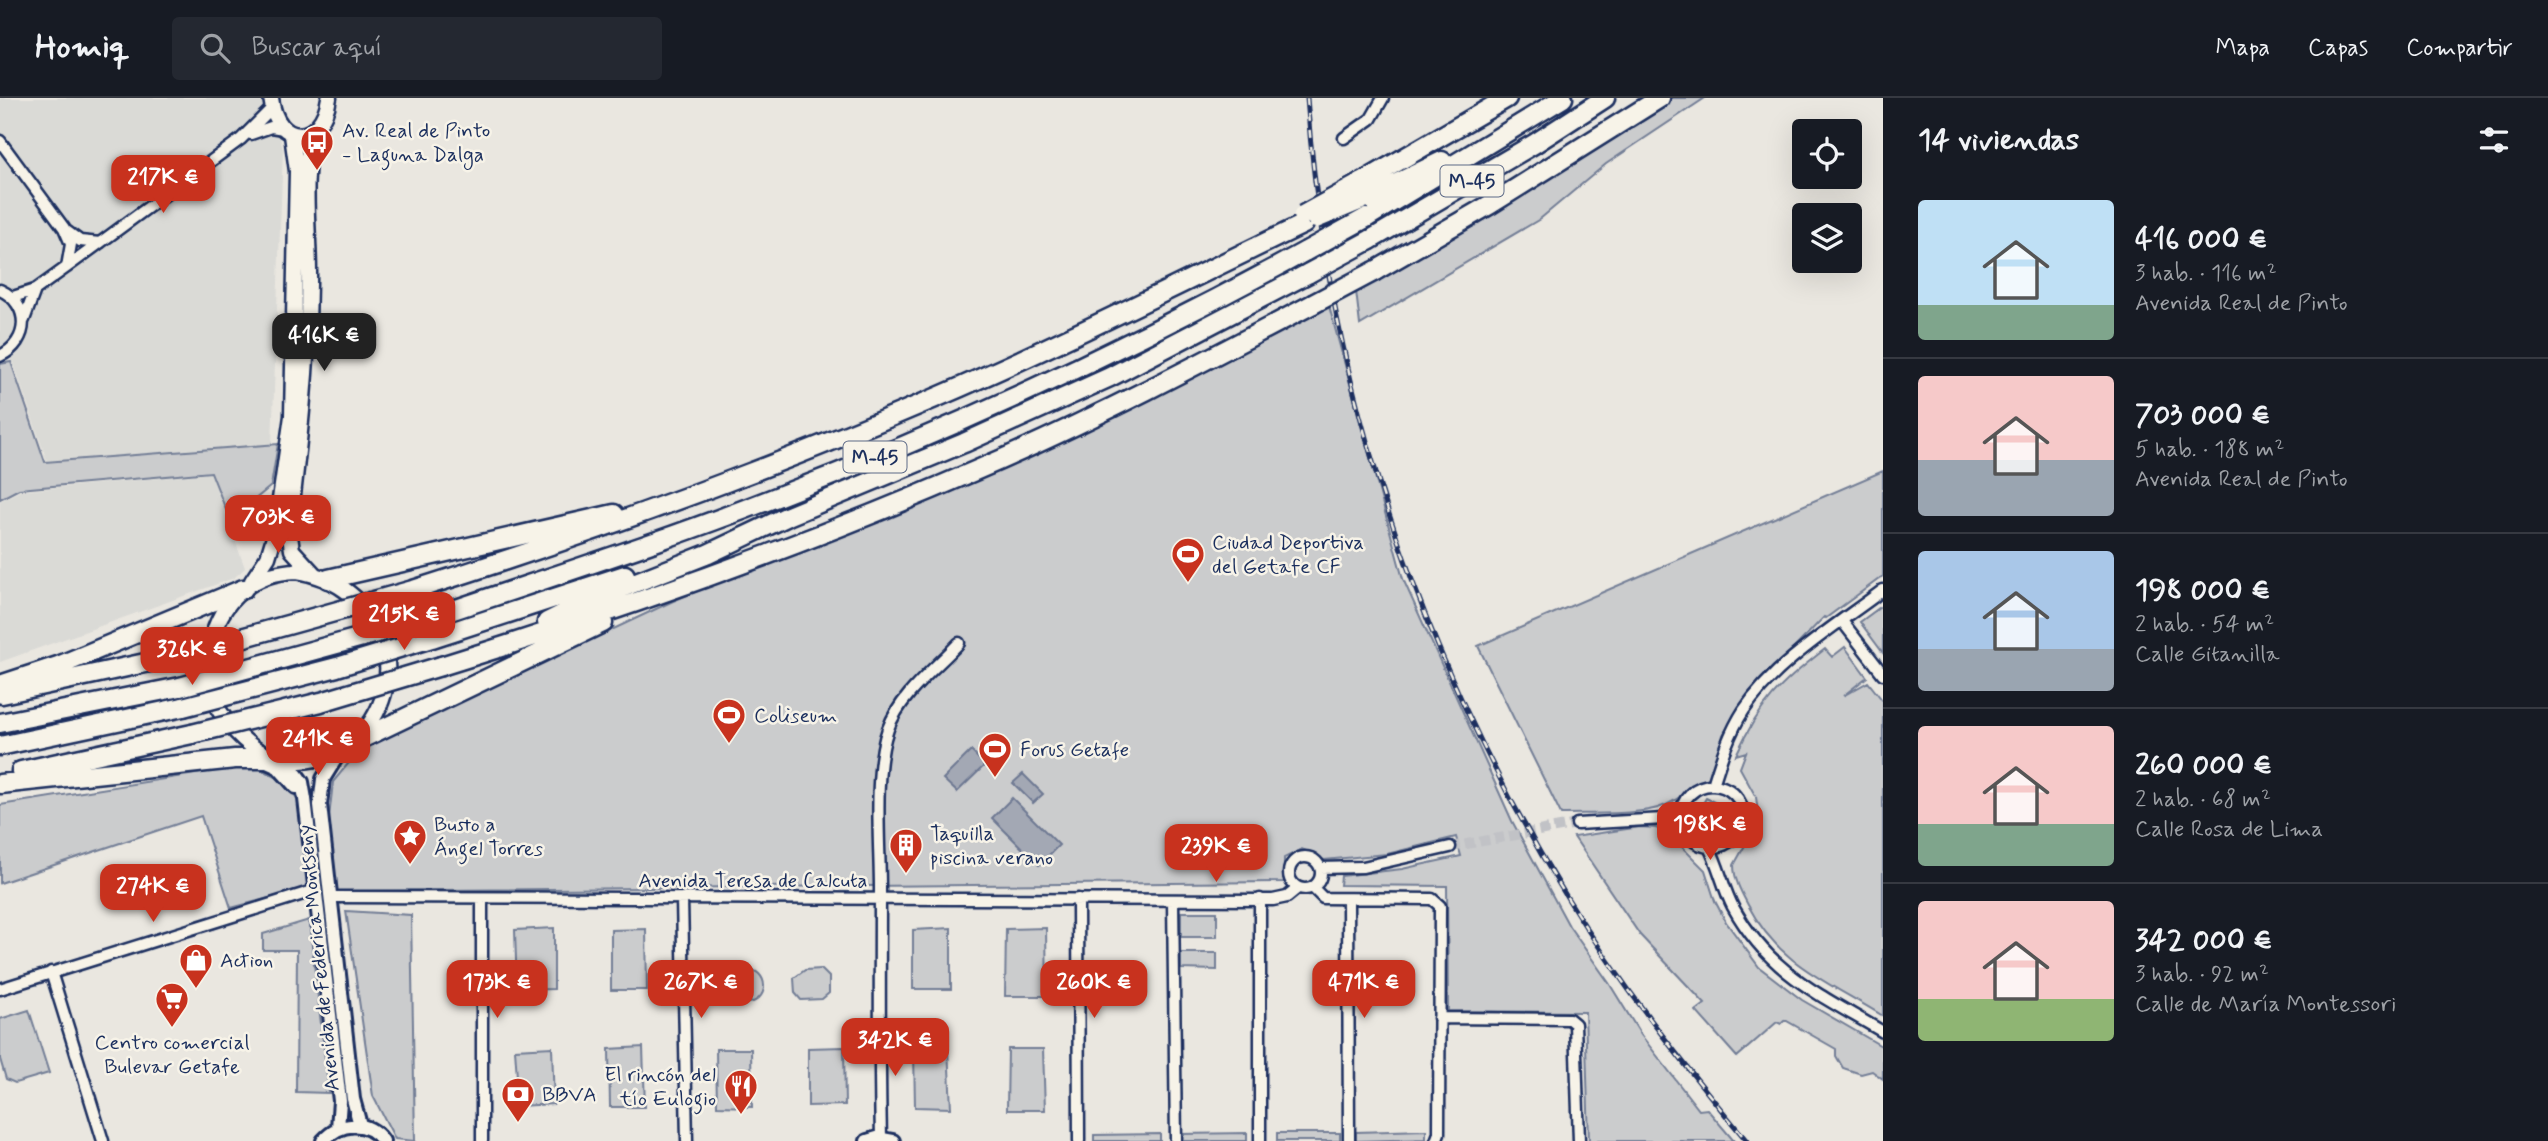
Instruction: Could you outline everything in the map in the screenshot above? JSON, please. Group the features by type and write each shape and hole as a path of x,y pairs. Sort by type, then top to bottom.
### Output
{"highway":[{"path":"1363,191 1507,98"},
{"path":"0,695 173,657 413,590 535,552 718,486 953,390 1058,343 1303,219 1363,191 1461,152 1563,98"},
{"name":"M-45","path":"0,723 180,687 324,649 424,620 648,545 776,498 949,427 1206,306 1366,218 1563,98"},
{"name":"M-45","path":"0,746 183,707 337,667 432,639 657,565 788,516 964,443 1110,377 1370,240 1500,164 1605,98"},
{"path":"1572,119 1615,98"},
{"path":"0,776 192,734 321,702 441,666 670,591 977,470 1123,402 1375,271 1491,204 1660,98"},
{"path":"322,577 634,509 718,486"},
{"path":"484,652 593,600 708,554 788,516"},
{"path":"0,685 58,666 245,587"},
{"path":"347,746 670,591"},
{"path":"0,784 235,760 274,760"}],"main road":[{"path":"272,103 279,125 288,132 303,134 322,123 327,113 329,98"},
{"path":"288,132 297,171 292,416 275,534 268,556 224,610 214,631 207,662 210,690 220,715 242,738 261,754 274,760 315,760 347,746 371,724 383,697 388,666 385,642 374,618 357,598 322,577 292,550 289,529 307,353 307,175 308,150 314,130"},
{"path":"245,587 266,576 282,572 297,571 322,577"}],"street":[{"path":"1344,138 1371,118 1383,98"},
{"path":"13,298 35,290 241,139 272,103"},
{"path":"241,139 264,129 288,132"},
{"path":"0,141 64,228 71,244 67,267"},
{"path":"64,228 80,241 100,243"},
{"path":"0,290 19,304 24,321"},
{"path":"0,356 20,339 35,290"},
{"path":"1713,785 1732,731 1754,697 1774,674 1883,590"},
{"path":"1843,621 1883,674"},
{"path":"867,1141 887,1140 880,899 880,775 888,728 903,703 959,643"},
{"name":"Avenida de Federica Montseny","path":"347,746 327,769 320,793 355,1113 360,1125"},
{"path":"274,760 305,799"},
{"name":"Avenida de Federica Montseny","path":"274,760 302,782 305,799 340,1101 338,1128"},
{"path":"1713,785 1736,797 1741,806 1743,820 1740,830 1728,843 1709,847 1697,844 1689,837 1681,818 1688,796 1702,787 1713,785"},
{"path":"1577,824 1681,818"},
{"path":"1436,1141 1439,1133 1440,906 1432,899 1323,898 1313,888 1298,888 1293,885 1289,875 1294,861 1309,858 1320,868 1371,865 1450,847"},
{"path":"1709,847 1733,907 1775,963 1798,982 1883,1032"},
{"path":"1313,888 1320,879 1320,868"},
{"name":"Avenida Teresa de Calcuta","path":"330,897 1260,900 1287,897 1298,888"},
{"path":"0,989 316,890"},
{"path":"482,899 482,1141"},
{"path":"682,899 687,1141"},
{"path":"1078,899 1079,1141"},
{"path":"1348,899 1349,1141"},
{"path":"1173,900 1177,1141"},
{"path":"1260,900 1260,1141"},
{"path":"51,972 103,1141"},
{"path":"1439,1018 1569,1019 1575,1024 1578,1141"},
{"path":"323,1141 338,1128 360,1125 377,1133 383,1141"}],"shaded area":[{"path":"0,98 267,98 283,148 272,444 47,461 12,359 0,361"},
{"path":"1671,98 1705,98 1606,164 1540,219 1360,325 1356,291"},
{"path":"1329,306 1403,579 1512,821 1569,926 1641,1035 1699,1110 1707,1109 1734,1141 1589,1141 1585,1012 1448,1011 1447,886 1340,885 1341,876 1402,869 1461,856 1456,837 1387,854 1324,860 1302,849 1284,858 1284,882 334,891 328,827 333,782 352,759 375,741 673,601 980,474"},
{"path":"11,362 45,462 278,444 271,486 254,500 226,510 211,472 19,489 0,499 0,364"},
{"path":"1883,471 1883,576 1824,617 1744,700 1723,735 1712,776 1656,809 1561,814 1478,646"},
{"path":"211,473 245,568 234,578 0,662 0,501 20,491"},
{"path":"1883,605 1883,653 1860,622"},
{"path":"1845,647 1867,677 1843,696 1868,682 1883,701 1883,1016 1790,958 1760,926 1738,885 1734,870 1734,865 1759,820 1756,797 1740,768 1746,752 1736,755 1753,722 1784,684 1825,649 1832,657"},
{"path":"971,751 985,765 957,792 943,779"},
{"path":"252,765 282,780 298,799 311,887 231,908 201,816 0,883 0,805"},
{"path":"1023,774 1043,794 1033,803 1013,783"},
{"path":"1012,798 1059,845 1039,865 992,818"},
{"path":"1706,798 1732,811 1720,837 1698,827 1696,806 1702,805"},
{"path":"1640,827 1656,828 1668,833 1705,870 1715,901 1726,922 1759,967 1802,1000 1883,1047 1883,1079 1872,1071 1861,1074 1843,1068 1836,1056 1836,1049 1785,1020 1781,1024 1777,1022 1737,1057 1696,1011 1705,1004 1640,935 1574,837"},
{"path":"346,911 411,915 415,1141 395,1139 373,1096"},
{"path":"1181,912 1217,912 1217,937 1181,937"},
{"path":"309,920 329,1093 296,1092 297,950 263,950 263,934"},
{"path":"554,928 554,989 517,990 515,930"},
{"path":"951,928 951,989 913,989 913,930"},
{"path":"1046,928 1047,996 1005,996 1006,929"},
{"path":"646,929 647,990 611,990 611,930"},
{"path":"1181,953 1217,953 1217,970 1181,969"},
{"path":"747,969 759,974 764,986 759,998 747,1003 735,998 730,986 735,974"},
{"path":"821,969 829,977 829,993 822,999 801,1000 795,993 794,978 805,970"},
{"path":"29,1010 49,1073 15,1083 6,1079 0,1059 0,1019"},
{"path":"552,1047 554,1104 519,1106 515,1049"},
{"path":"643,1047 645,1107 610,1107 609,1049"},
{"path":"844,1047 845,1105 808,1106 808,1048"},
{"path":"948,1048 951,1108 915,1107 914,1050"},
{"path":"716,1049 751,1049 752,1107 717,1106"},
{"path":"1008,1049 1043,1049 1045,1110 1007,1110"},
{"path":"1426,1130 1426,1139 1356,1141 1356,1132"},
{"path":"1247,1133 1247,1141 1181,1141 1181,1134"},
{"path":"1277,1133 1340,1133 1340,1141 1277,1141"},
{"path":"1160,1134 1160,1141 1094,1141 1094,1135"}],"tunnel":[{"path":"1450,847 1577,824"}],"railway":[{"path":"1307,98 1318,204 1335,309 1359,412 1389,514 1425,614 1467,712 1515,807 1568,899 1653,1023 1747,1141"}],"place":[{"name":"Av. Real de Pinto - Laguna Dalga","path":"317,172"},
{"name":"Ciudad Deportiva del Getafe CF","path":"1188,584"},
{"name":"Coliseum","path":"729,745"},
{"name":"Forus Getafe","path":"995,779"},
{"name":"Busto a Ángel Torres","path":"410,866"},
{"name":"Taquilla piscina verano","path":"906,875"},
{"name":"Action","path":"196,990"},
{"name":"Centro comercial Bulevar Getafe","path":"172,1029"},
{"name":"El rincón del tío Eulogio","path":"741,1116"},
{"name":"BBVA","path":"518,1124"}]}
